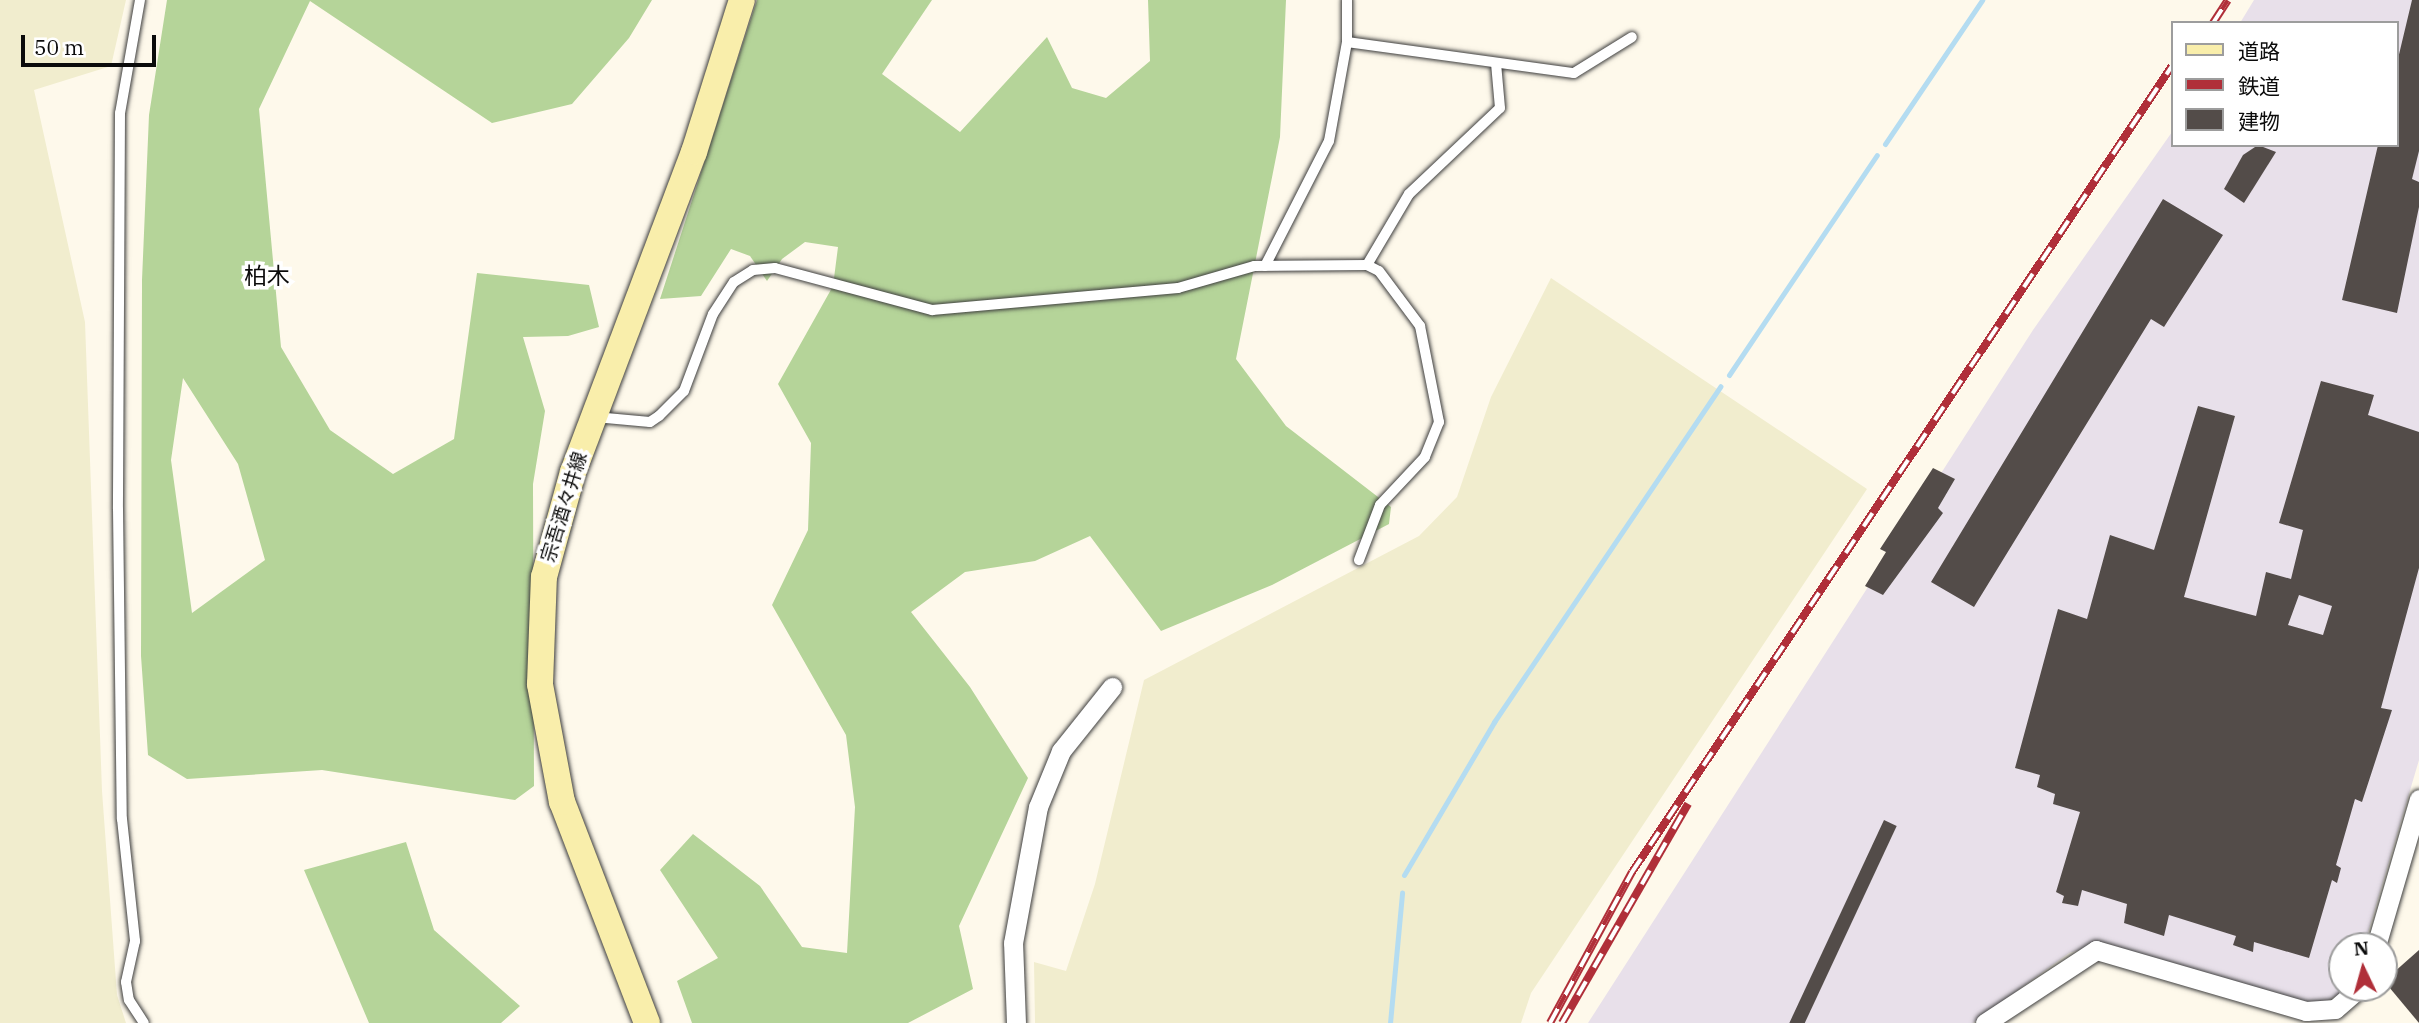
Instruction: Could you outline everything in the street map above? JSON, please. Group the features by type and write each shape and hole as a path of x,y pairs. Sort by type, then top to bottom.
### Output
{"main road":[{"name":"宗吾酒々井線","path":"647,1023 562,802 540,684 549,551 593,417 694,152 742,0"}],"street":[{"path":"1016,1023 1013,943 1038,807 1061,751 1112,687"},
{"path":"2380,932 2419,799"},
{"path":"1985,1023 2096,950 2306,1011 2335,1009 2343,1002"}],"lane":[{"path":"140,0 120,113 118,509 121,818 135,941 126,982 145,1023"},
{"path":"1265,266 1329,141 1348,42 1347,0"},
{"path":"1348,42 1574,73 1632,37"},
{"path":"1367,265 1409,194 1500,108 1496,63"},
{"path":"593,417 650,422 659,416 684,391 713,314 734,282 753,270 775,268 932,310 1178,288 1265,266 1367,265 1379,271 1420,326 1439,422 1425,457 1380,505 1359,560"}],"shaded area":[{"path":"0,0 126,0 111,66 34,90 85,322 102,791 117,995 126,1023 0,1023"},
{"path":"2254,0 2419,0 2419,760 2368,932 2328,932 2328,1001 2322,1004 2302,1004 2100,944 2069,953 1973,1023 1588,1023 2033,330 2170,135 2170,147 2398,147 2398,21 2241,21"},
{"path":"1551,278 1867,489 1531,993 1521,1023 1035,1023 1034,962 1066,971 1095,884 1144,680 1419,536 1457,497 1491,397"}],"green space":[{"path":"167,0 652,0 629,38 572,104 492,123 310,1 259,109 281,347 330,430 393,474 454,439 477,273 589,285 599,327 568,336 523,337 545,411 533,484 534,786 515,800 322,770 187,779 148,755 141,656 142,280 149,115","holes":["183,378 238,464 265,560 192,613 171,460"]},
{"path":"757,0 932,0 882,74 960,132 1047,37 1072,88 1106,98 1150,61 1148,0 1286,0 1280,137 1236,359 1286,426 1391,507 1389,524 1272,585 1161,631 1090,536 1035,561 965,572 911,612 970,687 1028,778 959,926 973,989 908,1023 692,1023 677,981 718,958 660,870 693,834 760,886 802,947 847,953 855,807 846,735 772,605 808,530 811,443 778,384 833,286 838,247 805,242 782,259 767,281 750,256 731,249 701,296 660,299"},
{"path":"406,842 434,930 520,1006 501,1023 369,1023 304,870"}],"building":[{"path":"2412,0 2419,0 2419,151 2412,179 2419,182 2419,207 2397,313 2342,300 2378,147 2398,147 2398,59"},
{"path":"2255,147 2276,152 2244,203 2224,189 2243,155"},
{"path":"2163,199 2223,235 2164,327 2151,319 1974,607 1931,582"},
{"path":"2321,381 2374,395 2368,415 2419,432 2419,568 2381,708 2392,710 2362,802 2355,799 2336,865 2341,868 2337,883 2332,880 2309,958 2254,942 2253,952 2233,945 2236,936 2169,915 2164,936 2124,923 2127,904 2082,890 2078,906 2062,903 2064,896 2056,892 2080,812 2053,804 2055,794 2037,787 2040,775 2015,768 2058,609 2087,619 2110,535 2154,550 2198,406 2235,416 2184,597 2256,616 2266,572 2291,579 2303,530 2279,523","holes":["2299,595 2332,606 2323,635 2288,625"]},
{"path":"1933,468 1955,479 1938,508 1943,513 1883,595 1865,586 1886,552 1880,549"},
{"path":"1884,820 1897,826 1805,1023 1789,1023"},
{"path":"2419,950 2419,1023 2398,998 2398,969"}],"waterway":[{"path":"1885,144 1982,0"},
{"path":"1729,375 1877,155"},
{"path":"1404,875 1494,722 1721,386"},
{"path":"1390,1023 1402,893"}],"railway":[{"path":"2214,21 2228,0"},
{"path":"1550,1023 1632,872 2170,69"},
{"path":"1562,1023 1688,804"}],"district":[{"name":"柏木","path":"267,275"}]}
